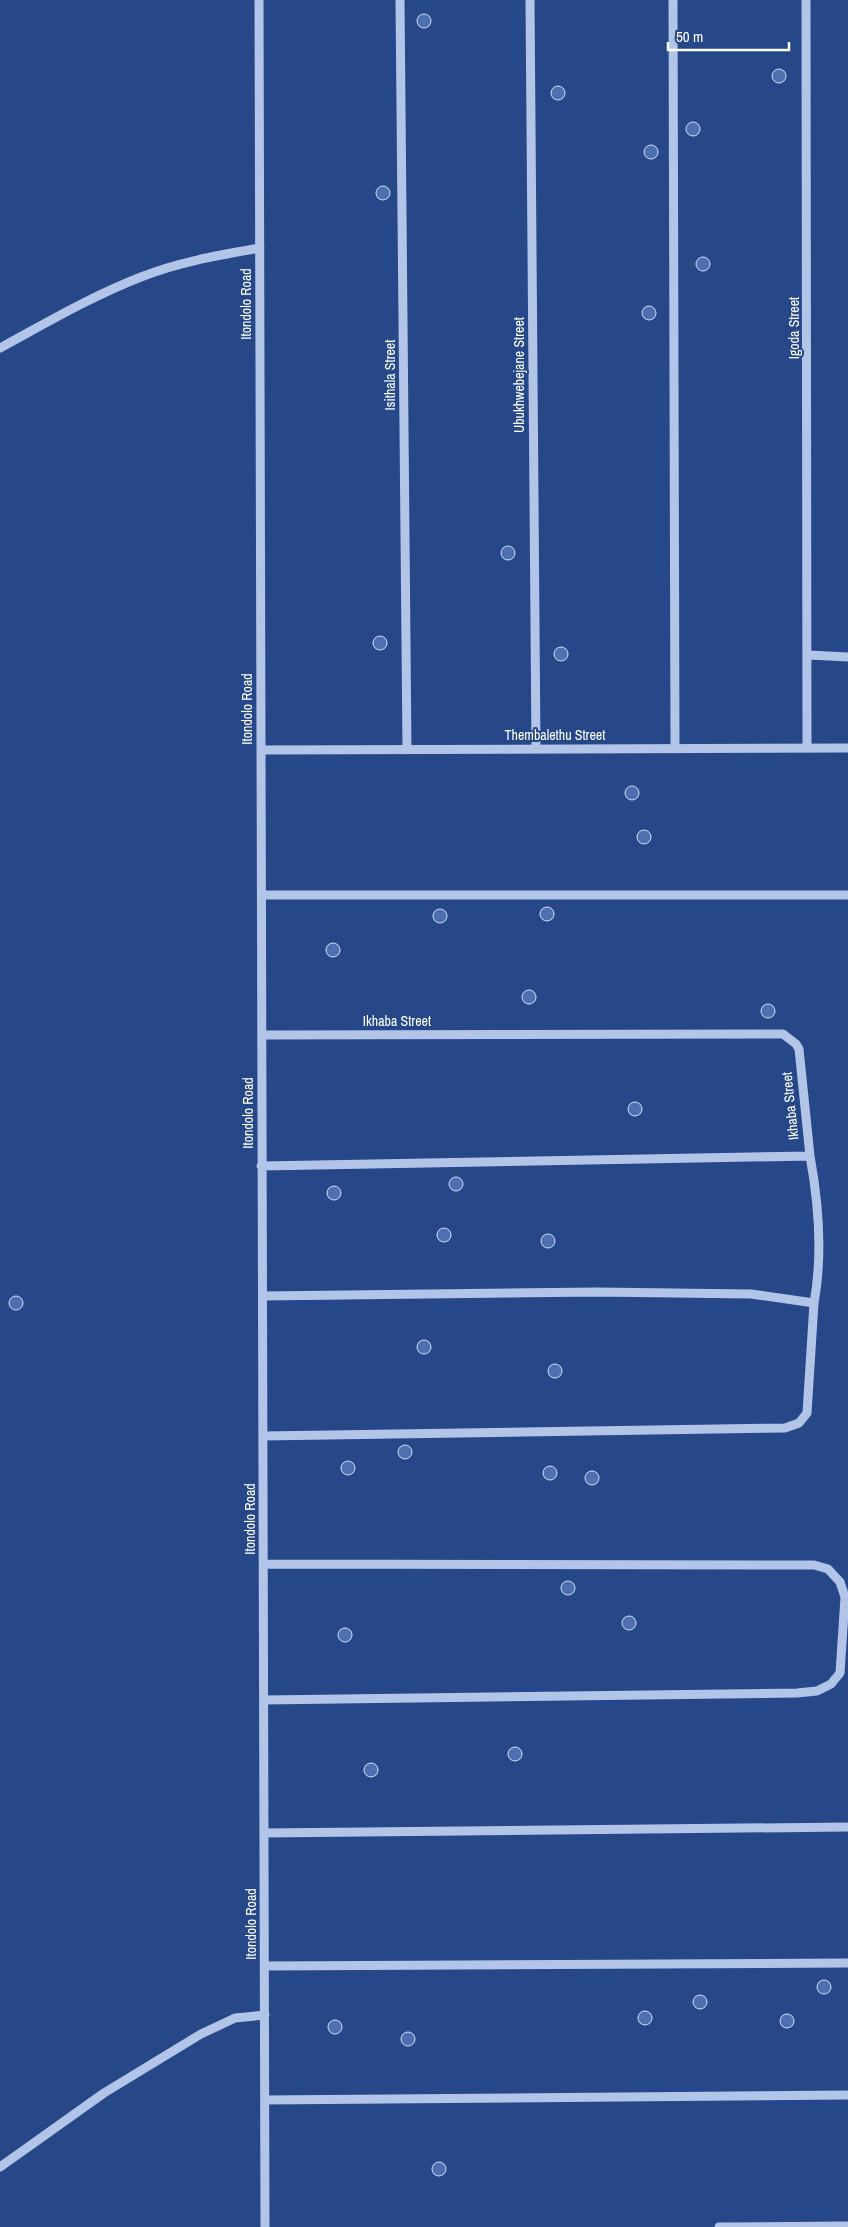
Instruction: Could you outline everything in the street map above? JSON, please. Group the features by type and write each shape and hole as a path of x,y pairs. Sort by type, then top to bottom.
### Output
{"street":[{"name":"Itondolo Road","path":"259,0 265,2227"},
{"name":"Isithala Street","path":"400,0 407,750"},
{"name":"Ubukhwebejane Street","path":"530,0 536,749"},
{"path":"673,0 675,749"},
{"name":"Igoda Street","path":"806,0 809,655 807,748"},
{"path":"0,348 74,308 142,277 213,256 260,248"},
{"path":"809,655 848,657"},
{"name":"Thembalethu Street","path":"261,750 848,748"},
{"path":"262,895 848,895"},
{"name":"Ikhaba Street","path":"261,1166 810,1156 798,1050 796,1044 783,1034 262,1035"},
{"path":"263,1436 786,1428 799,1423 807,1413 820,1236 818,1206 810,1156"},
{"path":"263,1296 597,1292 751,1294 814,1304"},
{"path":"264,1564 814,1565 828,1569 840,1582 845,1597 840,1674 831,1684 817,1691 797,1693 264,1700"},
{"path":"264,1833 848,1827"},
{"path":"265,1966 848,1963"},
{"path":"0,2167 104,2093 201,2034 235,2018 265,2015"},
{"path":"265,2100 848,2095"},
{"path":"718,2227 848,2226"}],"building":[{"path":"421,14 427,14 431,21 427,28 421,28 417,24 417,18"},
{"path":"776,69 782,69 786,76 782,83 776,83 772,79 772,73"},
{"path":"555,86 561,86 565,93 561,100 555,100 551,96 551,90"},
{"path":"690,122 696,122 700,129 696,136 690,136 686,132 686,126"},
{"path":"648,145 654,145 658,152 654,159 648,159 644,155 644,149"},
{"path":"380,186 386,186 390,193 386,200 380,200 376,196 376,190"},
{"path":"700,257 706,257 710,264 706,271 700,271 696,267 696,261"},
{"path":"646,306 652,306 656,313 652,320 646,320 642,316 642,310"},
{"path":"505,546 511,546 515,553 511,560 505,560 501,556 501,550"},
{"path":"377,636 383,636 387,643 383,650 377,650 373,646 373,640"},
{"path":"558,647 564,647 568,654 564,661 558,661 554,657 554,651"},
{"path":"629,786 635,786 639,793 635,800 629,800 625,796 625,790"},
{"path":"641,830 647,830 651,837 647,844 641,844 637,840 637,834"},
{"path":"544,907 550,907 554,914 550,921 544,921 540,917 540,911"},
{"path":"437,909 443,909 447,916 443,923 437,923 433,919 433,913"},
{"path":"330,943 336,943 340,950 336,957 330,957 326,953 326,947"},
{"path":"526,990 532,990 536,997 532,1004 526,1004 522,1000 522,994"},
{"path":"765,1004 771,1004 775,1011 771,1018 765,1018 761,1014 761,1008"},
{"path":"632,1102 638,1102 642,1109 638,1116 632,1116 628,1112 628,1106"},
{"path":"453,1177 459,1177 463,1184 459,1191 453,1191 449,1187 449,1181"},
{"path":"331,1186 337,1186 341,1193 337,1200 331,1200 327,1196 327,1190"},
{"path":"441,1228 447,1228 451,1235 447,1242 441,1242 437,1238 437,1232"},
{"path":"545,1234 551,1234 555,1241 551,1248 545,1248 541,1244 541,1238"},
{"path":"13,1296 19,1296 23,1303 19,1310 13,1310 9,1306 9,1300"},
{"path":"421,1340 427,1340 431,1347 427,1354 421,1354 417,1350 417,1344"},
{"path":"552,1364 558,1364 562,1371 558,1378 552,1378 548,1374 548,1368"},
{"path":"402,1445 408,1445 412,1452 408,1459 402,1459 398,1455 398,1449"},
{"path":"345,1461 351,1461 355,1468 351,1475 345,1475 341,1471 341,1465"},
{"path":"547,1466 553,1466 557,1473 553,1480 547,1480 543,1476 543,1470"},
{"path":"589,1471 595,1471 599,1478 595,1485 589,1485 585,1481 585,1475"},
{"path":"565,1581 571,1581 575,1588 571,1595 565,1595 561,1591 561,1585"},
{"path":"626,1616 632,1616 636,1623 632,1630 626,1630 622,1626 622,1620"},
{"path":"342,1628 348,1628 352,1635 348,1642 342,1642 338,1638 338,1632"},
{"path":"512,1747 518,1747 522,1754 518,1761 512,1761 508,1757 508,1751"},
{"path":"368,1763 374,1763 378,1770 374,1777 368,1777 364,1773 364,1767"},
{"path":"821,1980 827,1980 831,1987 827,1994 821,1994 817,1990 817,1984"},
{"path":"697,1995 703,1995 707,2002 703,2009 697,2009 693,2005 693,1999"},
{"path":"642,2011 648,2011 652,2018 648,2025 642,2025 638,2021 638,2015"},
{"path":"784,2014 790,2014 794,2021 790,2028 784,2028 780,2024 780,2018"},
{"path":"332,2020 338,2020 342,2027 338,2034 332,2034 328,2030 328,2024"},
{"path":"405,2032 411,2032 415,2039 411,2046 405,2046 401,2042 401,2036"},
{"path":"436,2162 442,2162 446,2169 442,2176 436,2176 432,2172 432,2166"}]}
